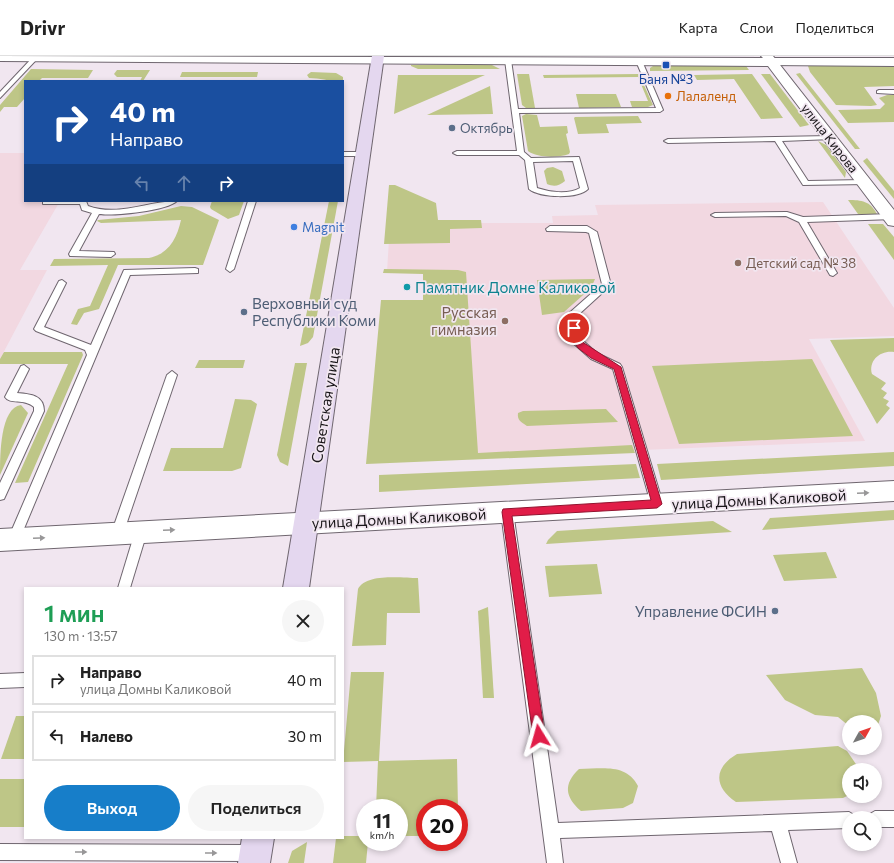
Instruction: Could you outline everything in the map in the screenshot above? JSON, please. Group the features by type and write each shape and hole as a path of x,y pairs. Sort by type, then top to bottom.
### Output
{"main road":[{"name":"Советская улица","path":"296,587 378,58"}],"street":[{"path":"0,58 479,58 508,60 640,61 862,59 894,62"},
{"name":"улица Кирова","path":"769,59 893,219"},
{"name":"улица Домны Каликовой","path":"7,540 894,491"}],"lane":[{"path":"0,96 35,58"},
{"path":"508,60 521,153 528,160 533,189 538,192 556,194 580,192 584,189 576,159 528,160"},
{"path":"515,111 660,110 640,61"},
{"path":"879,92 894,92"},
{"path":"668,141 830,138"},
{"path":"777,139 806,183 864,182"},
{"path":"457,153 521,153"},
{"path":"344,154 364,154"},
{"path":"82,202 85,208 96,212 154,207 170,202"},
{"path":"230,269 252,202"},
{"path":"96,212 73,254 111,254"},
{"path":"715,215 787,214 802,220 893,219"},
{"path":"802,220 833,273"},
{"path":"550,229 587,229 595,235 607,285 572,315 577,341 594,356 617,367 657,504"},
{"path":"7,540 92,356 127,272 195,271"},
{"path":"62,283 39,329 89,348 92,356"},
{"path":"0,495 39,411 39,405 31,398 10,397 24,369"},
{"path":"117,534 172,375"},
{"path":"507,512 555,863"},
{"path":"124,587 141,532"},
{"path":"0,681 24,680"},
{"path":"882,819 894,818"},
{"path":"551,831 842,820"},
{"path":"778,823 789,863"},
{"path":"0,852 256,851"}],"shaded area":[{"path":"0,153 24,153 24,202 59,202 20,270 47,270 0,359"},
{"name":"Русская гимназия","path":"823,202 894,308 894,336 809,339 865,441 371,461 426,303 427,273 387,272 390,223 553,223 552,216 598,215 595,205"}],"green space":[{"path":"411,65 492,65 500,69 418,69"},
{"path":"894,65 894,86 864,87 877,105 871,106 836,105 810,72 808,66"},
{"path":"653,66 746,66 749,70 650,71 650,68"},
{"path":"31,69 93,70 88,78 42,78 40,80 24,80 24,99 17,107 4,107 0,112 0,105"},
{"path":"117,70 150,70 144,80 140,80 142,77 117,77 114,74"},
{"path":"182,72 258,72 257,77 180,77"},
{"path":"311,72 336,73 343,77 343,80 309,78 307,75"},
{"path":"800,73 860,149 855,149 796,74"},
{"path":"517,74 529,74 535,108 526,108 522,105"},
{"path":"639,74 653,105 648,107 632,107 630,101 648,101 638,77 544,78 543,75"},
{"path":"752,74 783,118 761,119 734,79 697,80 694,75"},
{"path":"761,74 770,74 809,125 800,127"},
{"path":"398,75 485,75 394,114"},
{"path":"490,86 493,114 427,115"},
{"path":"576,94 616,94 621,107 579,108"},
{"path":"887,95 894,95 894,122 848,123 838,110 880,109 885,104 879,98"},
{"path":"526,114 537,115 540,127 567,126 568,133 566,134 570,152 569,154 548,157 537,155 528,151 522,116"},
{"path":"638,116 642,123 606,124 609,133 578,134 574,118 575,117"},
{"path":"818,141 826,145 846,172 845,178"},
{"path":"867,158 894,191 894,199 863,161"},
{"path":"553,167 562,171 565,181 556,186 547,184 544,171 547,168"},
{"path":"389,185 395,185 436,203 438,220 481,220 482,228 450,229 450,243 384,244"},
{"path":"848,200 865,202 871,206 877,214 858,214"},
{"path":"212,202 244,202 239,215 228,219 210,207"},
{"path":"329,202 338,202 313,337 308,343 300,346"},
{"path":"181,206 192,207 219,220 203,265 118,265 99,309 84,313 77,325 71,324 78,309 90,306 108,265 50,266 54,259 149,258 156,256 167,249 171,244 177,233 181,220 101,223 97,221 139,216"},
{"path":"868,224 883,224 894,237 894,260"},
{"path":"384,269 458,270 466,272 478,453 632,445 635,453 366,464 381,300 423,300 423,274 383,273"},
{"path":"595,279 591,288 564,312 542,315 537,280"},
{"path":"894,338 894,352 880,354 874,360 871,369 872,374 886,383 881,389 887,393 883,398 889,401 886,405 890,408 877,424 830,340"},
{"path":"4,352 82,352 83,355 28,482 15,483 68,364 0,364 0,359"},
{"path":"812,359 853,436 679,444 652,366"},
{"path":"199,360 245,360 243,368 195,368"},
{"path":"295,363 307,363 288,466 280,462 277,455"},
{"path":"235,399 251,400 257,404 241,468 232,471 163,471 171,448 223,448"},
{"path":"21,405 28,413 0,475 1,445 5,423 9,414 14,408"},
{"path":"606,409 618,422 527,426 520,421 518,417 518,413 523,411"},
{"path":"894,452 894,466 661,480 657,464"},
{"path":"636,464 640,478 379,492 379,475"},
{"path":"894,510 894,520 762,530 770,518"},
{"path":"713,521 732,532 546,544 557,531"},
{"path":"826,552 837,578 784,581 773,555"},
{"path":"597,564 602,594 549,597 545,566"},
{"path":"376,578 418,578 420,613 387,613 386,645 352,646 358,589 362,584"},
{"path":"488,607 494,698 483,698 478,611"},
{"path":"862,668 876,693 881,715 842,715 842,720 838,717 815,715 785,700 766,675"},
{"path":"351,672 384,672 379,761 457,759 458,799 416,799 416,836 408,836 408,799 376,799 378,761 344,762"},
{"path":"16,716 24,716 24,759 1,759"},
{"path":"838,746 842,748 842,755 850,755 855,763 842,763 842,798 736,802 724,790 720,784 719,778 720,771 724,765 729,759 737,754"},
{"path":"605,768 627,774 638,786 633,803 623,808 581,811 572,801 568,790 570,780 579,769"},
{"path":"0,779 24,779 24,827 0,827"},
{"path":"344,836 356,836 356,851 367,851 366,863 333,863 336,839 344,839"},
{"path":"307,842 304,863 288,863 292,851"}],"place":[{"name":"Баня №3","path":"666,65"},
{"name":"Лалаленд","path":"668,96"},
{"name":"Октябрь","path":"452,128"},
{"name":"Magnit","path":"294,227"},
{"name":"Детский сад № 38","path":"738,263"},
{"name":"Памятник Домне Каликовой","path":"407,287"},
{"name":"Верховный суд Республики Коми","path":"244,312"},
{"name":"Русская гимназия","path":"505,321"},
{"name":"Управление ФСИН","path":"775,611"}],"route":[{"path":"539,736 507,512 657,504 617,367 594,356 581,346 577,341 574,328"}]}
